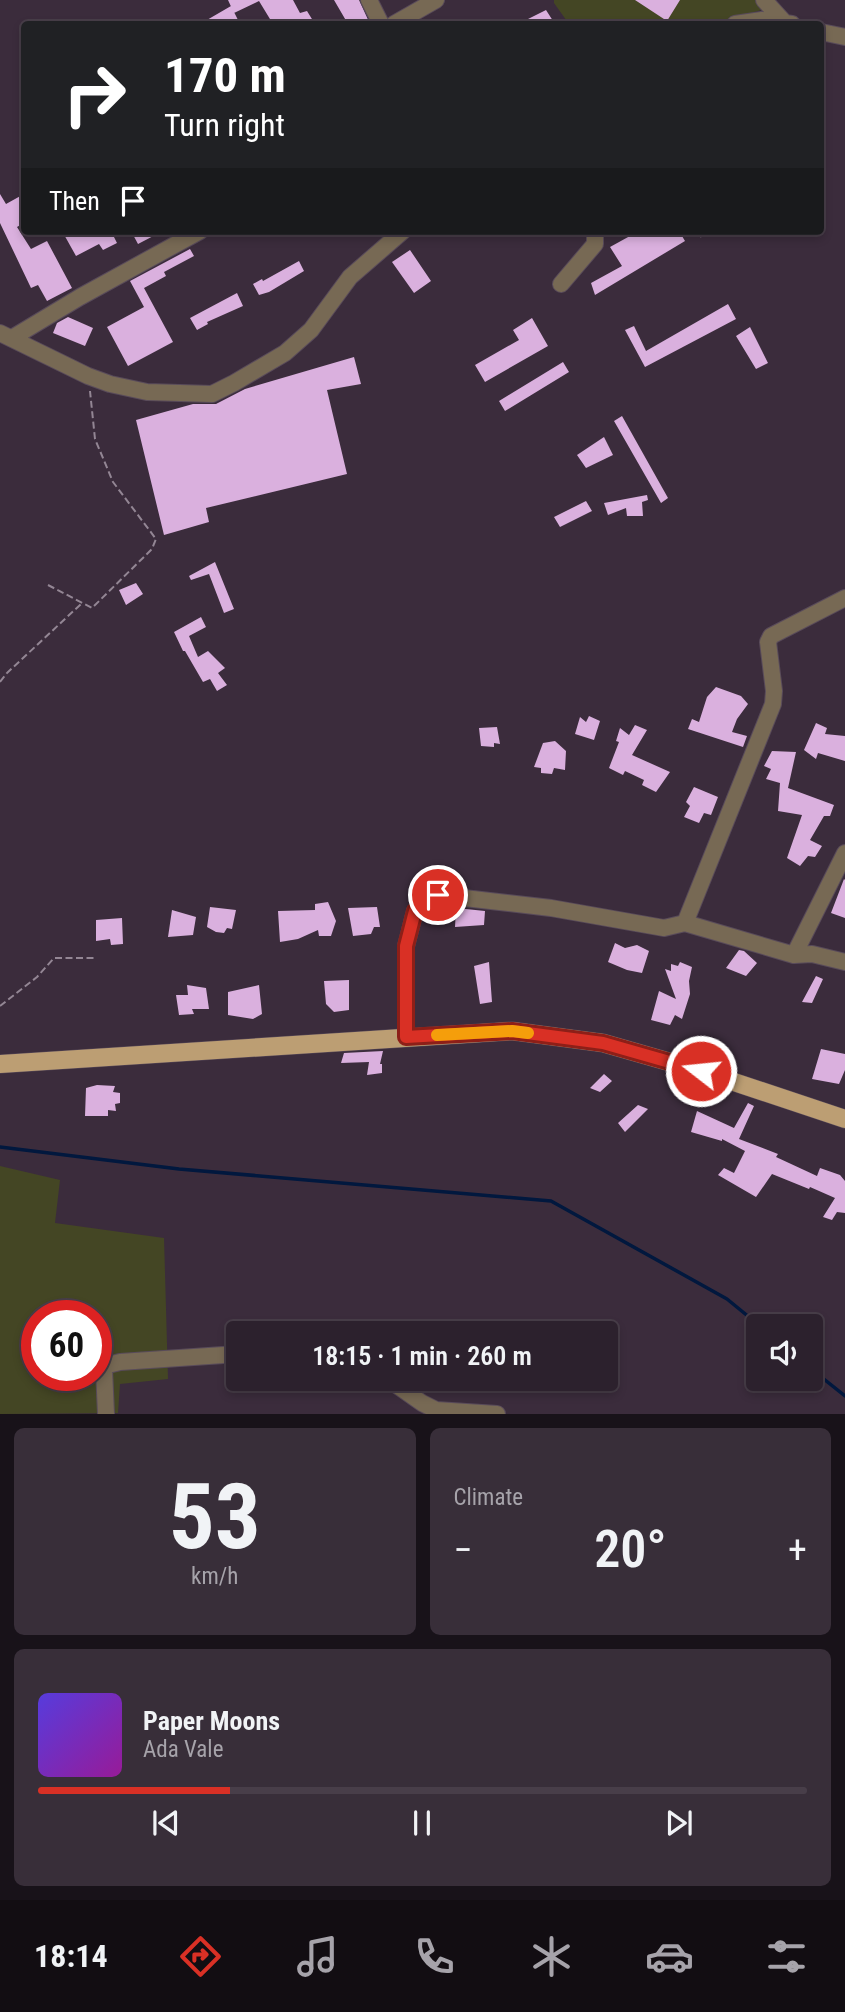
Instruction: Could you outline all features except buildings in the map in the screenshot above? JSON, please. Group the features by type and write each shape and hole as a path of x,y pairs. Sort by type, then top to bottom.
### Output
{"main road":[{"path":"0,1064 512,1031 603,1043 701,1071 845,1119"}],"street":[{"path":"369,0 380,21"},
{"path":"399,21 436,0"},
{"path":"764,0 786,21"},
{"path":"824,33 845,37"},
{"path":"6,335 193,235"},
{"path":"6,335 88,376 146,392 212,394 285,353 311,330 349,277 398,235"},
{"path":"561,284 595,244 595,235"},
{"path":"685,923 773,704 768,642 771,636 845,597"},
{"path":"794,955 845,853"},
{"path":"406,1037 406,946 415,911 438,895 551,908 664,928 685,923 794,955 812,954 845,962"},
{"path":"107,1413 104,1369 108,1365 226,1354"},
{"path":"405,1391 436,1410 497,1413"}],"path":[{"path":"700,235 703,240"},
{"path":"48,585 92,608 152,549 156,539 113,482 95,439 88,376"},
{"path":"0,682 82,603"},
{"path":"0,1006 37,977 54,958 96,958"}],"green space":[{"path":"554,0 758,0 765,9 723,21 567,21"},
{"path":"0,1166 60,1180 55,1223 164,1238 168,1379 120,1384 118,1413 0,1414"}],"waterway":[{"path":"0,1147 179,1169 551,1201 727,1299 746,1315"},
{"path":"823,1378 845,1396"}],"slow traffic":[{"path":"437,1035 512,1031 528,1033"}],"route":[{"path":"438,895 415,911 406,946 406,1037 512,1031 603,1043 701,1071"}]}
